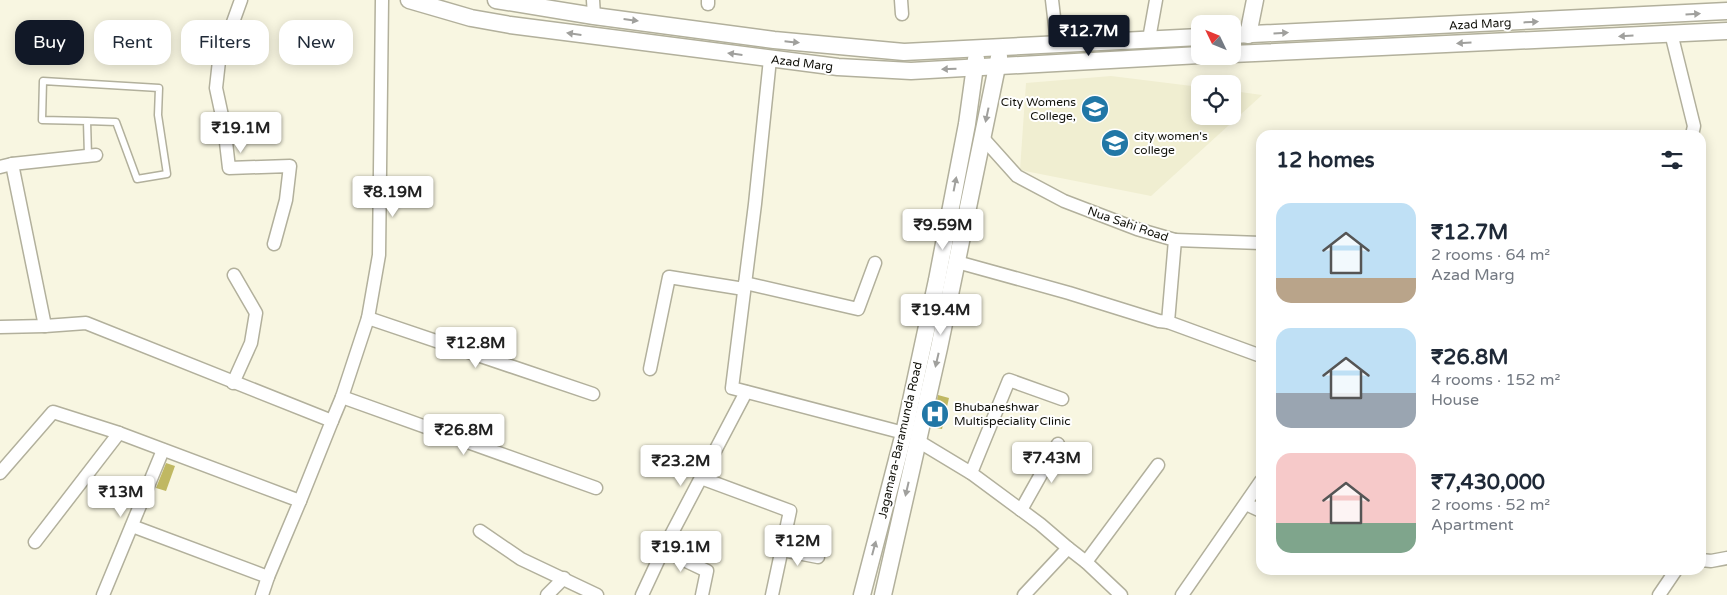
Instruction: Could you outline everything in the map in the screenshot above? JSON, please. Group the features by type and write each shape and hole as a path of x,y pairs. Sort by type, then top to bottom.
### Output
{"street":[{"path":"241,0 219,61 216,88 224,125 228,168 290,166 286,200 274,244"},
{"path":"262,595 268,576 342,397 368,318 379,255 382,0"},
{"name":"Azad Marg","path":"408,0 471,18 510,25 838,67 911,71 1191,56"},
{"name":"Azad Marg","path":"496,0 593,8 774,40 904,52 1191,37"},
{"path":"901,0 902,14"},
{"path":"1052,0 1058,43"},
{"path":"1055,24 1059,0"},
{"path":"1148,39 1156,0"},
{"path":"1241,33 1255,0"},
{"name":"Azad Marg","path":"1241,35 1727,11"},
{"name":"Azad Marg","path":"1241,54 1727,31"},
{"path":"1671,33 1694,126 1693,130"},
{"name":"Jagamara-Baramunda Road","path":"862,595 911,437 957,262 998,67 1000,47"},
{"name":"Jagamara-Baramunda Road","path":"883,595 937,280 967,124 977,49"},
{"path":"770,59 755,204 732,388 911,437 971,473 1021,510 1086,562 1121,595"},
{"name":"Nua Sahi Road","path":"982,137 1017,176 1056,197 1137,229 1175,240 1168,322"},
{"path":"44,326 6,166 92,156"},
{"path":"1175,240 1256,243"},
{"path":"957,262 1168,322 1256,354"},
{"path":"650,369 669,278 745,286 858,308 875,263"},
{"path":"233,383 251,343 256,313 234,275"},
{"path":"368,318 593,394"},
{"path":"0,327 86,323 332,421"},
{"path":"971,473 1009,380 1062,399"},
{"path":"642,595 663,550 746,392"},
{"path":"342,397 596,488"},
{"path":"0,473 53,412 119,433 300,501"},
{"path":"35,542 119,433"},
{"path":"1021,510 1058,444"},
{"path":"104,595 163,450"},
{"path":"1086,562 1158,465"},
{"path":"701,478 790,511 772,595"},
{"path":"1182,595 1256,489"},
{"path":"1246,504 1256,509"},
{"path":"132,526 268,576"},
{"path":"480,531 521,559 597,595"},
{"path":"1024,595 1068,548"},
{"path":"663,550 708,571 702,595"},
{"path":"782,550 818,557"},
{"path":"1706,560 1727,558"},
{"path":"1659,595 1673,575"},
{"path":"547,595 564,578"}],"lane":[{"path":"43,81 159,88 158,115 167,174 136,179 116,122 87,121 42,120 43,81"},
{"path":"87,121 92,156"}],"shaded area":[{"name":"city women's college","path":"1111,76 1191,86 1191,125 1229,125 1151,196 1020,170 1026,83"},
{"name":"city women's college","path":"1241,92 1262,95 1241,114"}],"building":[{"path":"938,395 949,398 942,429 931,427"},
{"path":"166,463 175,466 166,491 156,488"}],"place":[{"name":"City Womens College,","path":"1095,109"},
{"name":"city women's college","path":"1115,143"},
{"name":"Bhubaneshwar Multispeciality Clinic","path":"935,414"}]}
